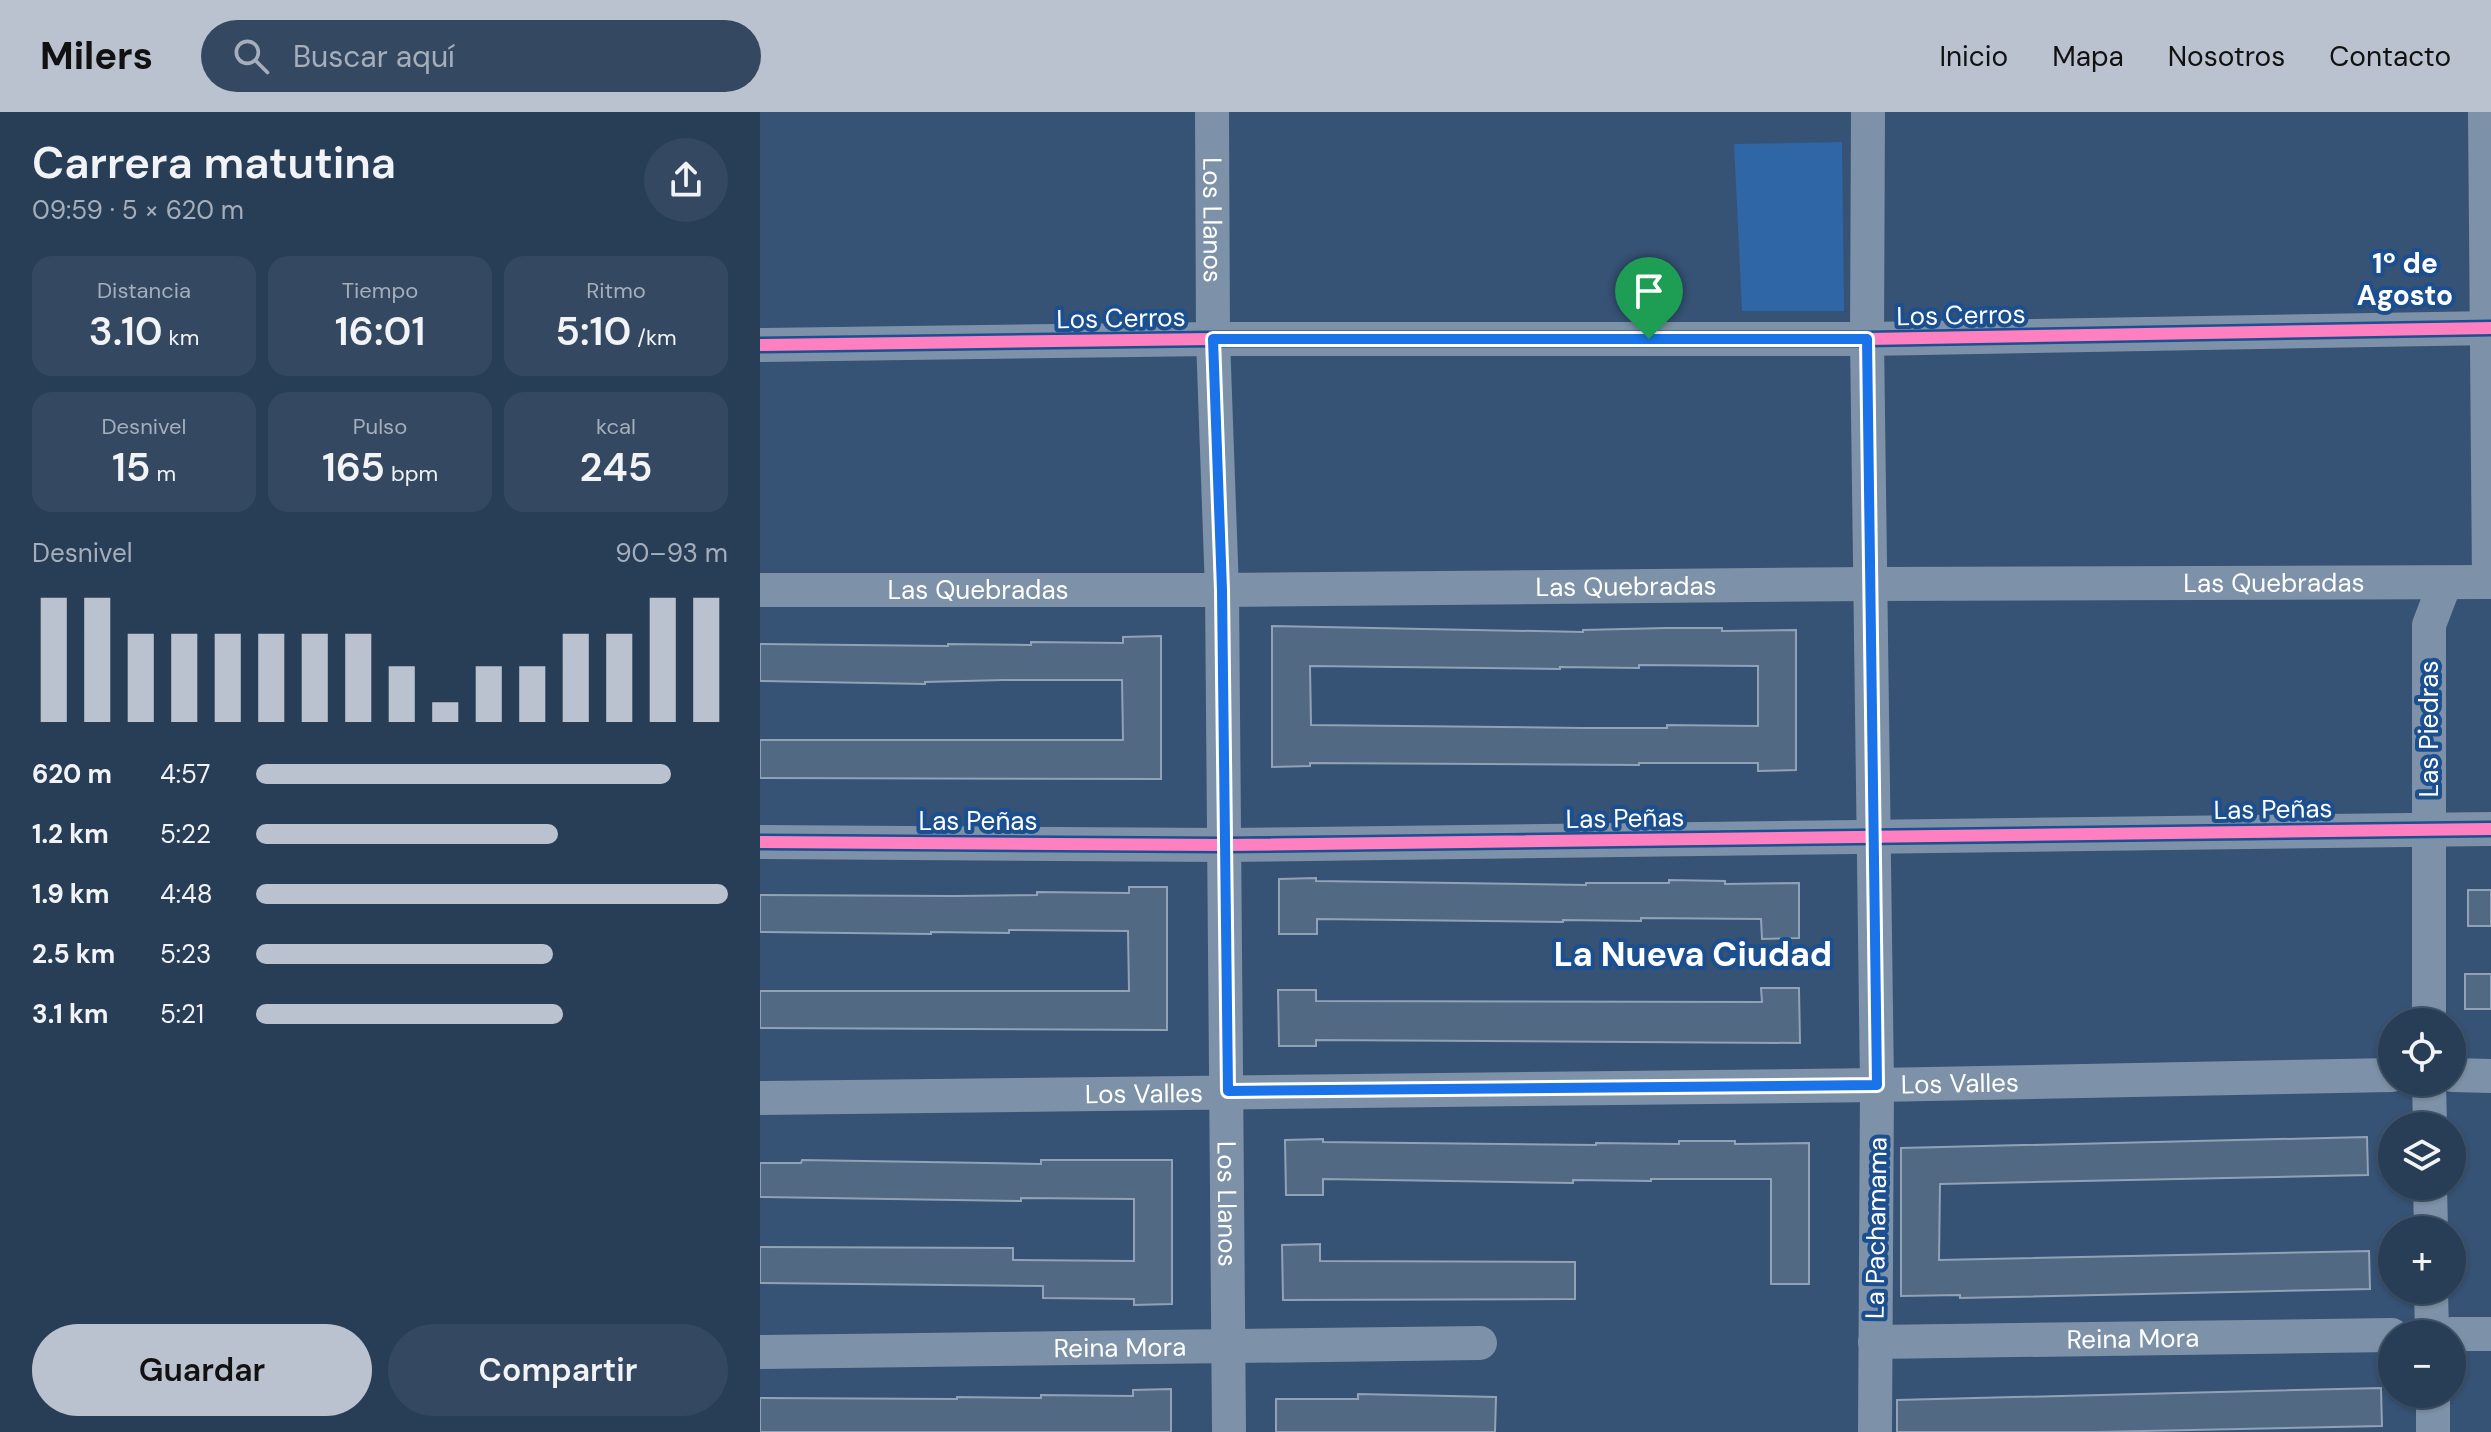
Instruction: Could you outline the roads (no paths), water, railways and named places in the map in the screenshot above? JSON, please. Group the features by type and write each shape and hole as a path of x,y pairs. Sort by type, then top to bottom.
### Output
{"street":[{"name":"Los Llanos","path":"1212,112 1213,339 1222,590 1229,1432"},
{"name":"La Pachamama","path":"1868,112 1867,339 1877,1085 1875,1432"},
{"path":"2485,112 2490,582"},
{"name":"Los Cerros","path":"760,345 1213,339 1867,339 2488,328"},
{"name":"Las Quebradas","path":"760,590 2490,582"},
{"name":"Las Piedras","path":"2429,1008 2429,625 2445,583"},
{"name":"Las Peñas","path":"760,842 1224,845 2491,829"},
{"name":"Los Valles","path":"760,1098 1877,1085 2378,1075"},
{"path":"2466,1075 2491,1076"},
{"path":"2466,1334 2491,1334"},
{"name":"Reina Mora","path":"1875,1342 2378,1335"},
{"name":"Reina Mora","path":"760,1352 1480,1343"},
{"path":"2433,1408 2433,1432"}],"district":[{"name":"1º de Agosto","path":"2405,279"},
{"name":"La Nueva Ciudad","path":"1693,954"}]}
